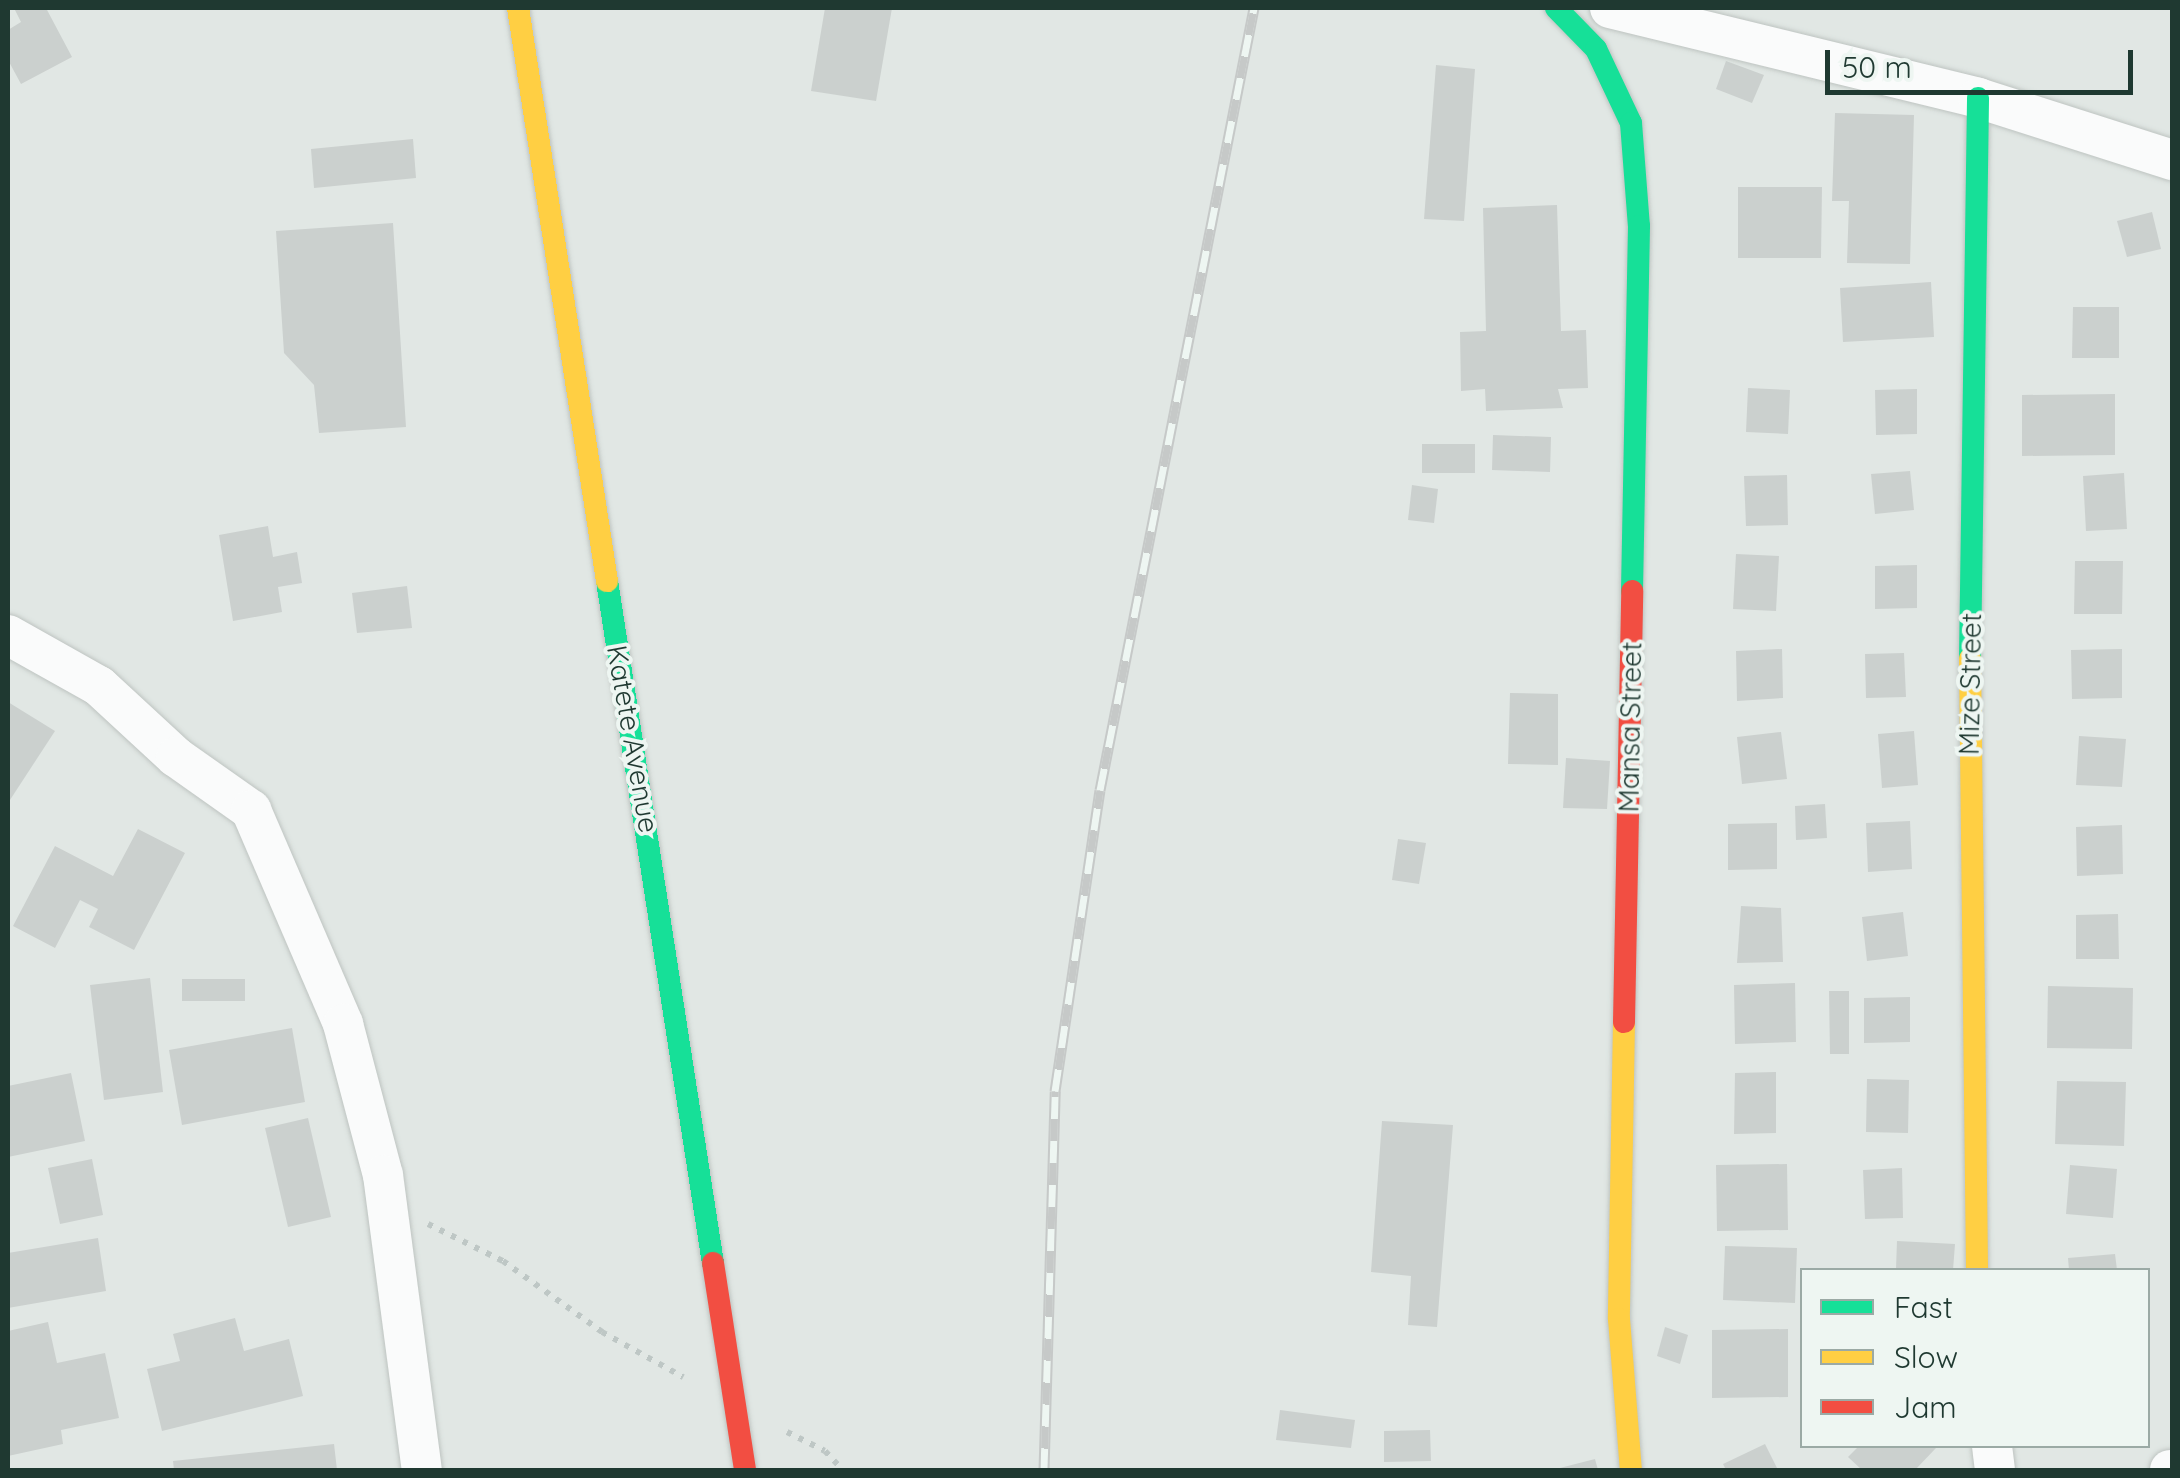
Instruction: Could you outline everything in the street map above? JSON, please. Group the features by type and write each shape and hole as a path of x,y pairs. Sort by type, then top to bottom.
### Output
{"street":[{"name":"Katete Avenue","path":"518,8 745,1470"},
{"name":"Mansa Street","path":"1556,8 1596,50 1631,123 1639,226 1619,1319 1631,1470"},
{"path":"1610,8 1978,98 2172,160"},
{"name":"Mize Street","path":"1977,1268 1969,763 1978,98"},
{"path":"8,636 99,686 176,757 251,810 342,1024 387,1203 422,1470"}],"path":[{"path":"387,1203 504,1261 602,1332 734,1405"}],"building":[{"path":"14,8 46,8 72,57 21,84 8,60 8,30 21,22"},
{"path":"825,8 892,8 876,101 811,91"},
{"path":"1726,61 1764,75 1752,103 1716,89"},
{"path":"1436,65 1475,69 1464,221 1424,219"},
{"path":"1835,113 1914,115 1910,264 1847,263 1849,201 1832,201"},
{"path":"413,139 416,178 314,188 311,149"},
{"path":"1738,187 1822,187 1821,258 1738,258"},
{"path":"1557,205 1561,331 1586,330 1588,388 1558,389 1563,408 1486,411 1485,389 1461,391 1460,332 1486,331 1483,208"},
{"path":"2152,212 2161,249 2127,257 2117,221"},
{"path":"393,223 406,427 319,433 314,385 284,353 276,231"},
{"path":"1931,282 1934,337 1843,342 1840,288"},
{"path":"2073,307 2119,307 2119,358 2072,358"},
{"path":"1748,388 1790,390 1788,434 1746,432"},
{"path":"1917,389 1917,434 1876,435 1875,390"},
{"path":"2115,394 2115,455 2022,456 2022,395"},
{"path":"1493,435 1551,437 1550,472 1492,470"},
{"path":"1422,444 1475,444 1475,473 1422,473"},
{"path":"1910,471 1914,510 1875,514 1871,474"},
{"path":"2124,473 2127,529 2086,531 2083,476"},
{"path":"1787,475 1788,525 1746,526 1744,476"},
{"path":"1412,485 1438,489 1434,523 1408,520"},
{"path":"268,526 273,557 297,552 302,583 278,587 282,612 233,621 219,535"},
{"path":"1736,554 1779,556 1776,611 1733,609"},
{"path":"2075,561 2123,561 2122,614 2074,614"},
{"path":"1917,565 1917,608 1875,609 1875,566"},
{"path":"407,586 412,628 357,633 352,593"},
{"path":"1782,649 1783,698 1737,701 1736,651"},
{"path":"2122,649 2122,698 2072,699 2071,650"},
{"path":"1904,653 1906,697 1866,698 1865,654"},
{"path":"1510,693 1558,694 1558,765 1508,764"},
{"path":"8,702 55,731 8,803"},
{"path":"1914,731 1918,785 1882,788 1878,734"},
{"path":"1781,732 1787,779 1742,784 1737,737"},
{"path":"2079,736 2126,739 2122,787 2076,785"},
{"path":"1566,758 1610,761 1607,809 1563,808"},
{"path":"1825,804 1827,838 1796,840 1795,806"},
{"path":"1910,821 1912,869 1868,872 1866,823"},
{"path":"1777,823 1777,869 1728,870 1728,824"},
{"path":"2122,825 2123,874 2077,876 2076,827"},
{"path":"138,829 185,853 134,950 89,927 98,909 80,900 55,948 13,926 55,846 113,876"},
{"path":"1398,839 1426,843 1419,884 1392,880"},
{"path":"1741,906 1781,908 1783,962 1737,963"},
{"path":"1903,912 1908,956 1867,961 1862,917"},
{"path":"2118,914 2119,959 2076,959 2076,915"},
{"path":"150,978 163,1092 104,1100 90,985"},
{"path":"182,979 245,979 245,1001 182,1001"},
{"path":"1795,983 1796,1042 1735,1044 1734,985"},
{"path":"2048,986 2133,988 2132,1049 2047,1048"},
{"path":"1829,991 1849,991 1849,1054 1830,1054"},
{"path":"1910,997 1910,1042 1864,1043 1864,998"},
{"path":"292,1028 305,1102 182,1125 169,1050"},
{"path":"1776,1072 1776,1133 1734,1134 1735,1073"},
{"path":"71,1073 85,1141 8,1157 8,1086"},
{"path":"1867,1079 1909,1080 1908,1133 1866,1132"},
{"path":"2057,1081 2126,1082 2124,1146 2055,1144"},
{"path":"308,1118 331,1217 288,1227 265,1128"},
{"path":"1382,1121 1453,1125 1437,1327 1408,1325 1411,1276 1371,1272"},
{"path":"92,1159 103,1215 60,1224 48,1168"},
{"path":"1787,1164 1788,1230 1717,1231 1716,1165"},
{"path":"2070,1165 2117,1169 2113,1218 2066,1214"},
{"path":"1902,1168 1903,1218 1865,1219 1863,1170"},
{"path":"98,1238 106,1291 8,1308 8,1253"},
{"path":"1897,1241 1955,1244 1953,1268 1896,1268"},
{"path":"1725,1246 1797,1248 1795,1303 1723,1300"},
{"path":"2115,1254 2117,1268 2069,1268 2068,1258"},
{"path":"235,1318 244,1351 289,1339 303,1396 162,1431 147,1369 180,1361 173,1334"},
{"path":"48,1322 57,1363 105,1353 119,1418 61,1430 63,1444 8,1456 8,1331"},
{"path":"1665,1327 1688,1335 1680,1364 1657,1356"},
{"path":"1788,1329 1788,1397 1712,1398 1712,1330"},
{"path":"1280,1410 1355,1420 1351,1448 1276,1440"},
{"path":"1430,1430 1431,1461 1384,1462 1384,1431"},
{"path":"334,1444 337,1470 174,1470 173,1461"},
{"path":"1765,1444 1778,1470 1726,1470 1723,1464"},
{"path":"1857,1448 1936,1448 1915,1470 1862,1470 1848,1457"},
{"path":"1595,1459 1598,1470 1556,1470 1556,1469"}],"railway":[{"path":"1044,1470 1055,1091 1100,790 1254,8"}],"traffic: fast":[{"path":"1556,8 1596,49 1631,123 1639,226 1632,591"},
{"path":"1970,659 1978,98"},
{"path":"607,581 713,1263"}],"traffic: slow":[{"path":"518,8 607,581"},
{"path":"1970,659 1977,1268"},
{"path":"1624,1022 1619,1319 1631,1470"}],"traffic: jam":[{"path":"1624,1022 1632,591"},
{"path":"713,1263 745,1470"}]}
